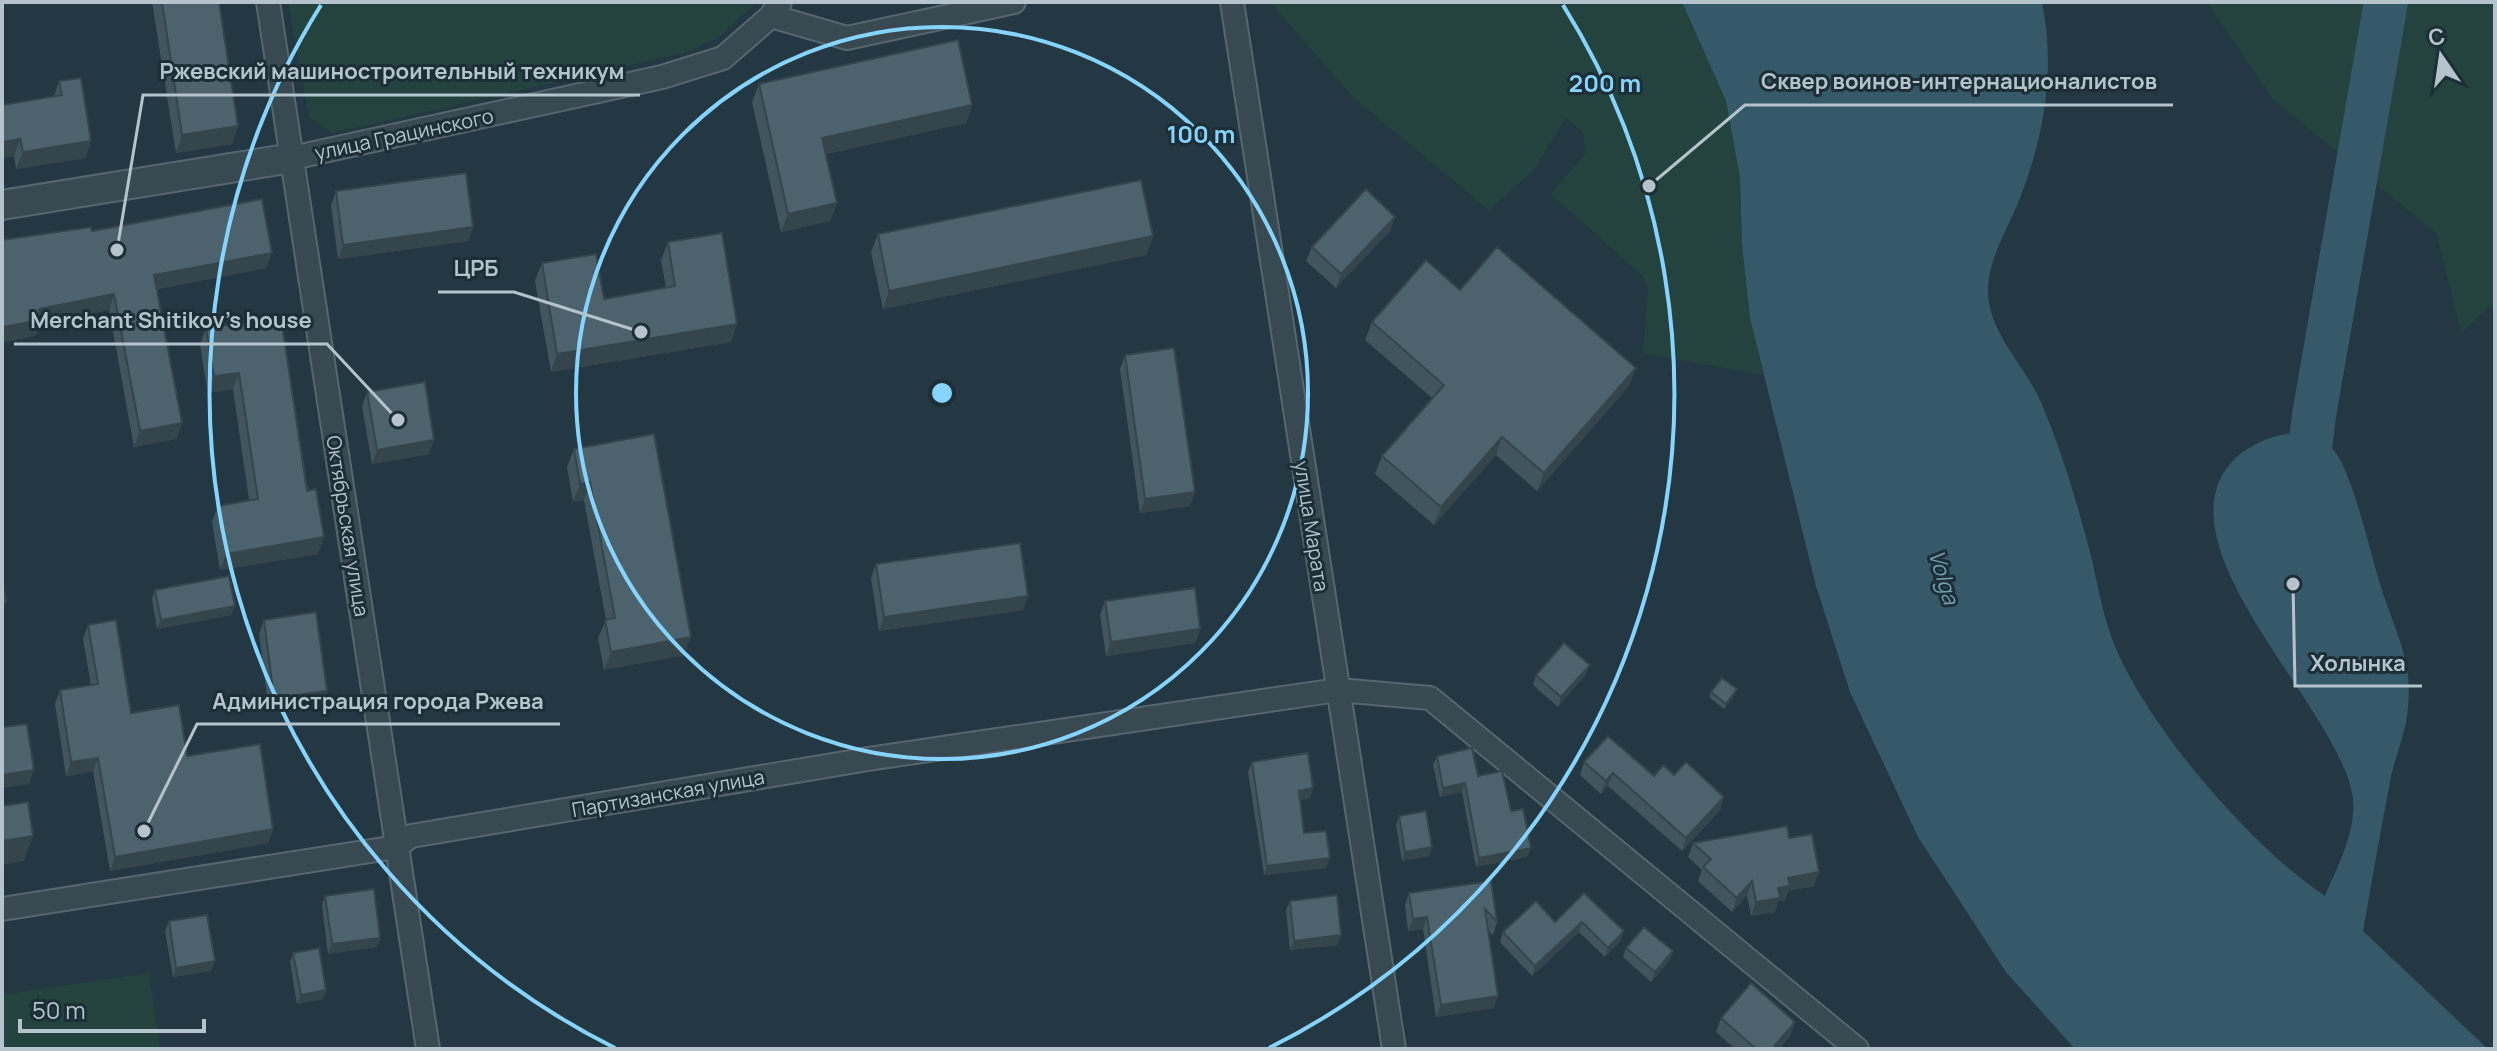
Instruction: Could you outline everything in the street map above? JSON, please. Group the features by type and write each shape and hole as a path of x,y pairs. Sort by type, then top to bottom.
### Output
{"street":[{"name":"Октябрьская улица","path":"268,2 428,1049"},
{"path":"776,9 847,38 1014,2"},
{"name":"улица Марата","path":"1232,2 1394,1049"},
{"name":"улица Грацинского","path":"2,205 292,158 662,77 723,58 776,9"},
{"name":"Партизанская улица","path":"2,909 396,847 411,836 868,759 1338,690 1430,698 1857,1049"}],"green space":[{"path":"288,2 757,2 719,37 688,52 333,133 309,117"},
{"path":"1270,2 1682,2 1726,101 1740,177 1742,245 1750,318 1763,375 1643,353 1648,289 1643,276 1551,194 1586,153 1583,133 1566,118 1533,171 1489,210 1354,98"},
{"path":"2207,2 2495,2 2495,301 2461,333 2437,234 2273,99"},
{"path":"149,973 160,1049 2,1049 2,995"}],"water":[{"name":"Volga","path":"1682,2 2042,2 2048,53 2041,129 2027,179 1992,266 1989,305 2001,335 2036,392 2057,444 2081,518 2114,644 2151,711 2204,783 2266,848 2325,896 2349,836 2353,799 2342,763 2235,585 2217,540 2214,500 2230,464 2260,442 2300,433 2312,435 2331,447 2342,463 2353,492 2404,653 2408,680 2406,724 2391,777 2363,931 2488,1049 2075,1049 2006,972 1918,837 1850,692 1816,586 1750,318 1742,245 1740,177 1726,101"}],"building":[{"path":"162,2 219,2 238,126 182,135"},
{"path":"958,40 972,105 822,138 837,203 788,214 759,84"},
{"path":"81,78 91,141 23,152 20,139 2,142 2,105 62,95 59,81"},
{"path":"466,173 473,227 343,245 336,191"},
{"path":"1141,180 1153,236 889,291 878,234"},
{"path":"1366,189 1395,217 1341,274 1312,247"},
{"path":"262,199 272,253 154,275 182,423 140,431 114,294 39,309 41,320 3,327 2,240 91,227 92,231"},
{"path":"722,233 737,324 557,354 542,263 596,254 604,299 675,286 668,242"},
{"path":"1497,247 1636,368 1544,473 1502,437 1441,507 1382,456 1444,385 1372,322 1426,260 1460,290"},
{"path":"281,317 307,491 316,489 324,537 226,554 218,506 258,499 239,373 214,376 206,328"},
{"path":"1174,348 1195,492 1145,499 1125,355"},
{"path":"425,382 434,440 377,450 367,392"},
{"path":"654,434 691,637 611,652 605,620 615,618 590,482 580,484 574,449"},
{"path":"1020,543 1028,596 884,617 876,564"},
{"path":"229,576 235,606 161,620 155,590"},
{"path":"2,580 6,602 2,602"},
{"path":"1195,588 1200,629 1111,642 1105,601"},
{"path":"316,612 327,691 274,698 264,620"},
{"path":"116,620 131,713 179,705 187,756 260,744 273,829 115,857 98,758 71,762 60,690 98,684 88,625"},
{"path":"1564,643 1590,665 1561,697 1536,675"},
{"path":"1722,678 1737,689 1726,704 1711,692"},
{"path":"27,724 34,770 2,775 2,727"},
{"path":"1608,736 1654,776 1663,765 1674,775 1686,762 1724,797 1686,838 1613,773 1606,781 1584,762"},
{"path":"1472,748 1478,776 1502,771 1511,811 1523,809 1531,848 1479,858 1465,783 1443,788 1437,756"},
{"path":"1308,753 1313,788 1299,791 1304,833 1326,831 1330,858 1267,866 1252,762"},
{"path":"28,802 33,836 2,841 2,806"},
{"path":"1426,811 1432,847 1405,852 1399,816"},
{"path":"1787,826 1789,838 1812,834 1819,872 1788,878 1790,886 1778,888 1780,898 1756,902 1752,881 1737,898 1703,867 1711,859 1693,843"},
{"path":"1491,881 1497,922 1485,909 1498,996 1441,1005 1427,917 1413,919 1409,893"},
{"path":"374,889 380,938 332,944 325,896"},
{"path":"1584,893 1624,931 1608,948 1582,922 1535,966 1503,932 1536,901 1555,922"},
{"path":"1337,895 1341,935 1294,941 1290,901"},
{"path":"207,915 215,961 176,968 169,921"},
{"path":"1644,927 1673,951 1655,972 1626,948"},
{"path":"319,948 326,990 301,995 293,953"},
{"path":"1751,983 1795,1022 1772,1049 1756,1049 1721,1018"}],"waterway":[{"path":"2304,497 2314,415 2386,2"}],"place":[{"name":"Сквер воинов-интернационалистов","path":"1649,186"},
{"name":"Ржевский машиностроительный техникум","path":"117,250"},
{"name":"ЦРБ","path":"641,332"},
{"name":"Merchant Shitikov's house","path":"398,420"},
{"name":"Холынка","path":"2293,584"},
{"name":"Администрация города Ржева","path":"144,831"}]}
